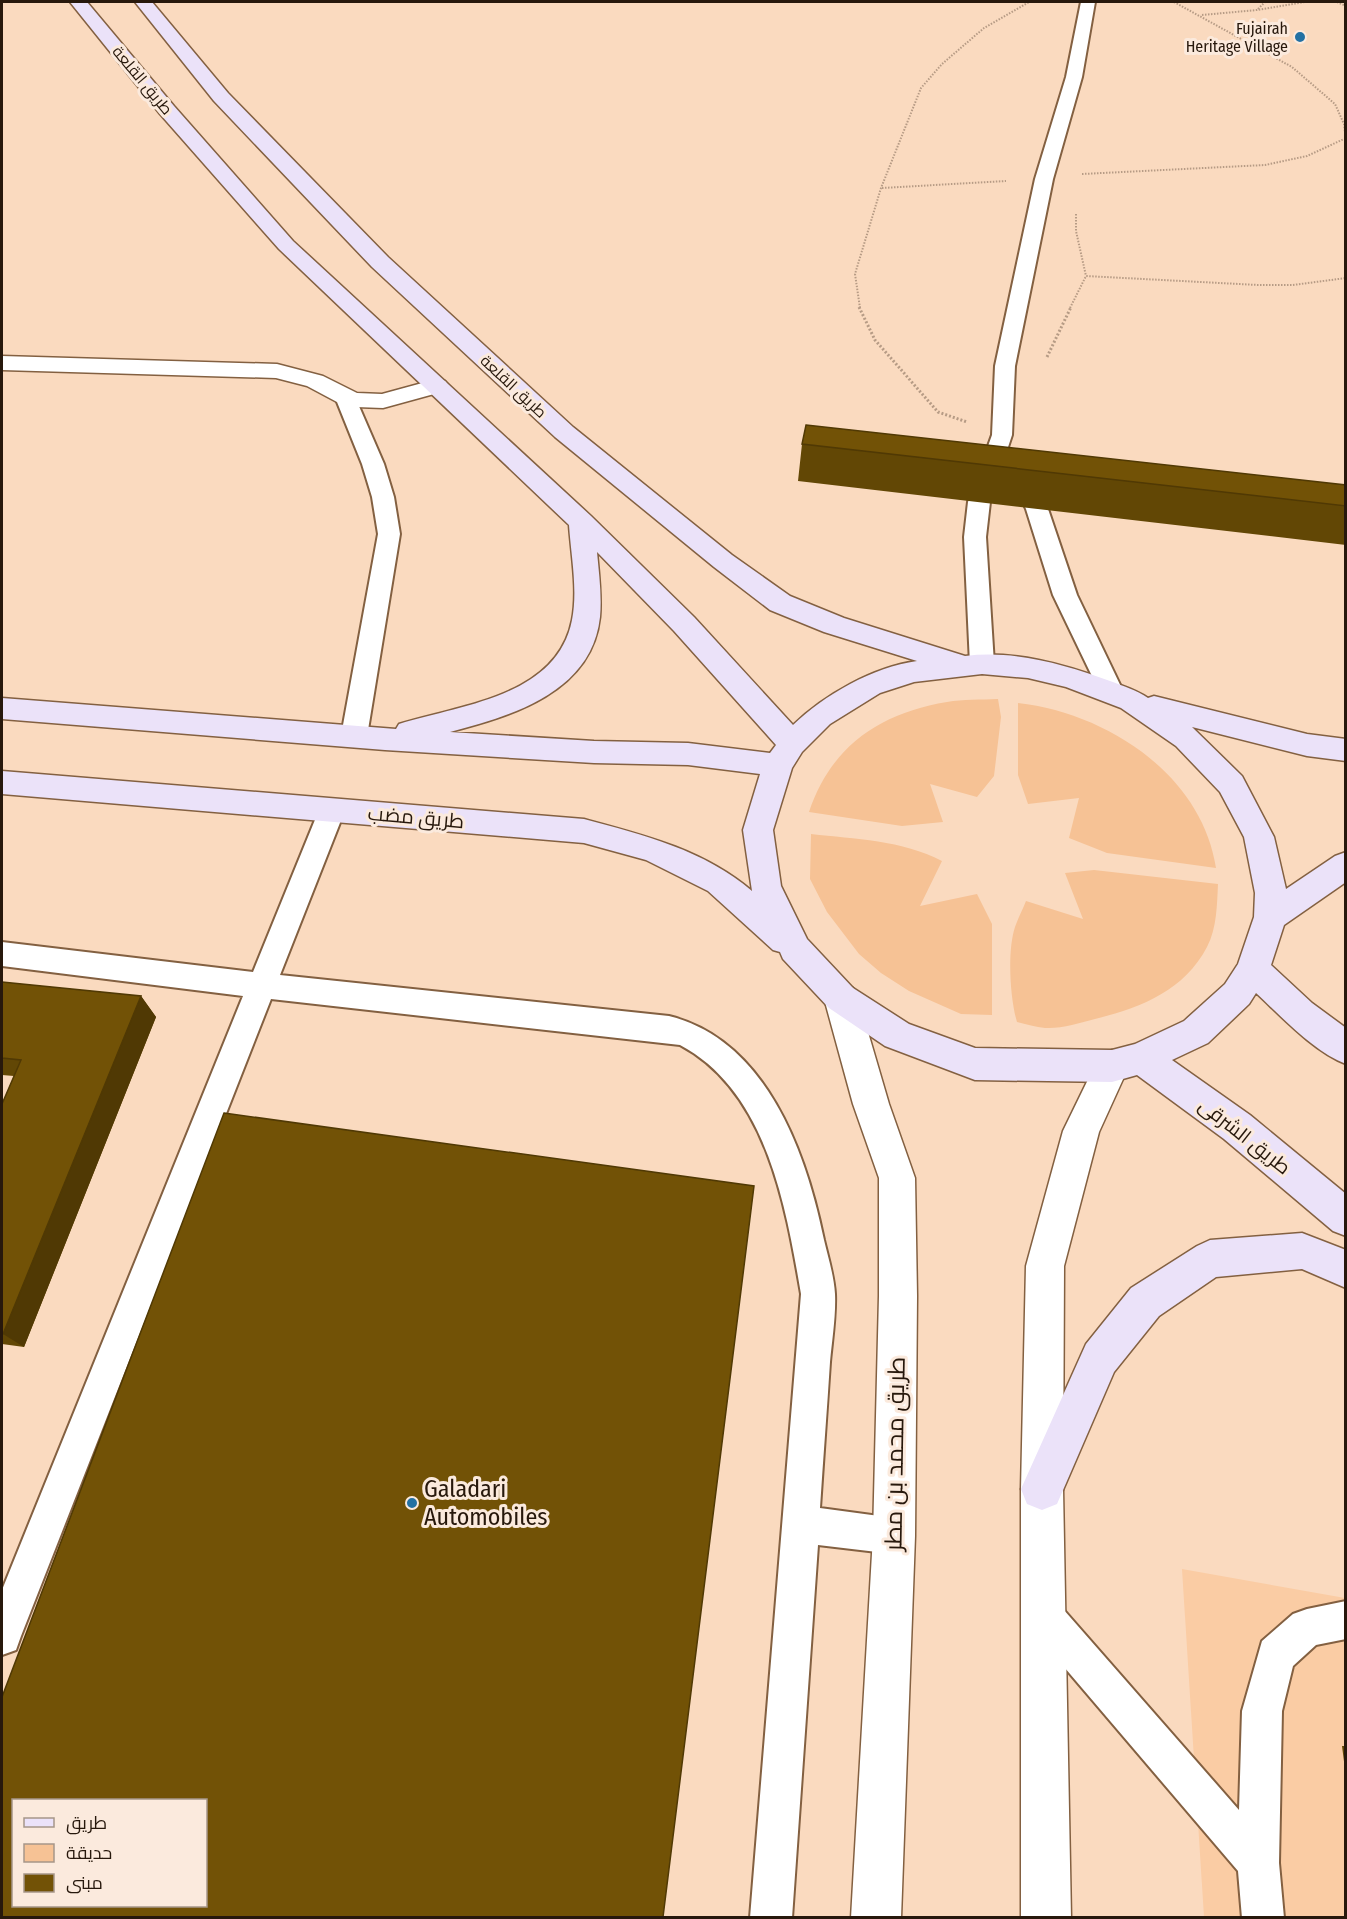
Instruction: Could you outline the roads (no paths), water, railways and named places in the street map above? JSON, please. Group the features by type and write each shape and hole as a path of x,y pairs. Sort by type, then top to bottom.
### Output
{"main road":[{"name":"طريق القلعة","path":"78,2 166,110 286,245 582,522 684,624 785,754"},
{"name":"طريق القلعة","path":"143,2 220,97 357,238 564,432 723,561 780,603 834,624 971,665"},
{"path":"385,739 520,699 555,678 578,651 586,620 582,522"},
{"path":"1122,697 1186,738 1231,784 1259,837 1271,893 1270,917 1253,969 1237,994 1196,1032 1126,1062 975,1064 897,1035 841,998 795,949 765,886 758,830 785,754 820,716 870,686 913,672 971,665 1028,668 1072,678 1122,697 1307,745 1346,750"},
{"path":"2,709 385,739 594,752 785,754"},
{"name":"طريق مضب","path":"2,783 584,831 654,850 719,882 795,949"},
{"path":"1270,917 1346,865"},
{"path":"1253,969 1300,1013 1346,1049"},
{"name":"طريق الشرقى","path":"1126,1062 1237,1127 1346,1218"},
{"path":"1042,1489 1100,1358 1146,1302 1210,1258 1302,1251 1346,1269"}],"street":[{"path":"2,363 278,371 315,381 345,397 356,400 383,401 437,386"},
{"name":"طريق محمد بن مطر","path":"841,998 871,1104 897,1178 898,1296 894,1536 876,1917"},
{"path":"1046,1917 1042,1489 1045,1266 1081,1131 1126,1062"}],"lane":[{"path":"971,665 975,537 979,502 1002,435 1005,366 1044,179 1074,77 1089,7 1088,2"},
{"path":"345,397 379,475 386,503 389,534 354,736"},
{"path":"1002,435 1037,509 1065,595 1122,697"},
{"path":"2,1636 332,810"},
{"path":"2,954 262,986 669,1029 694,1037 723,1060 757,1100 774,1129 790,1167 807,1235 818,1294 771,1917"},
{"path":"801,1524 894,1536"},
{"path":"1043,1614 1258,1863"},
{"path":"1263,1917 1258,1863 1263,1711 1276,1655 1307,1628 1346,1620"}],"place":[{"name":"Fujairah Heritage Village","path":"1300,37"},
{"name":"Galadari Automobiles","path":"412,1503"}]}
